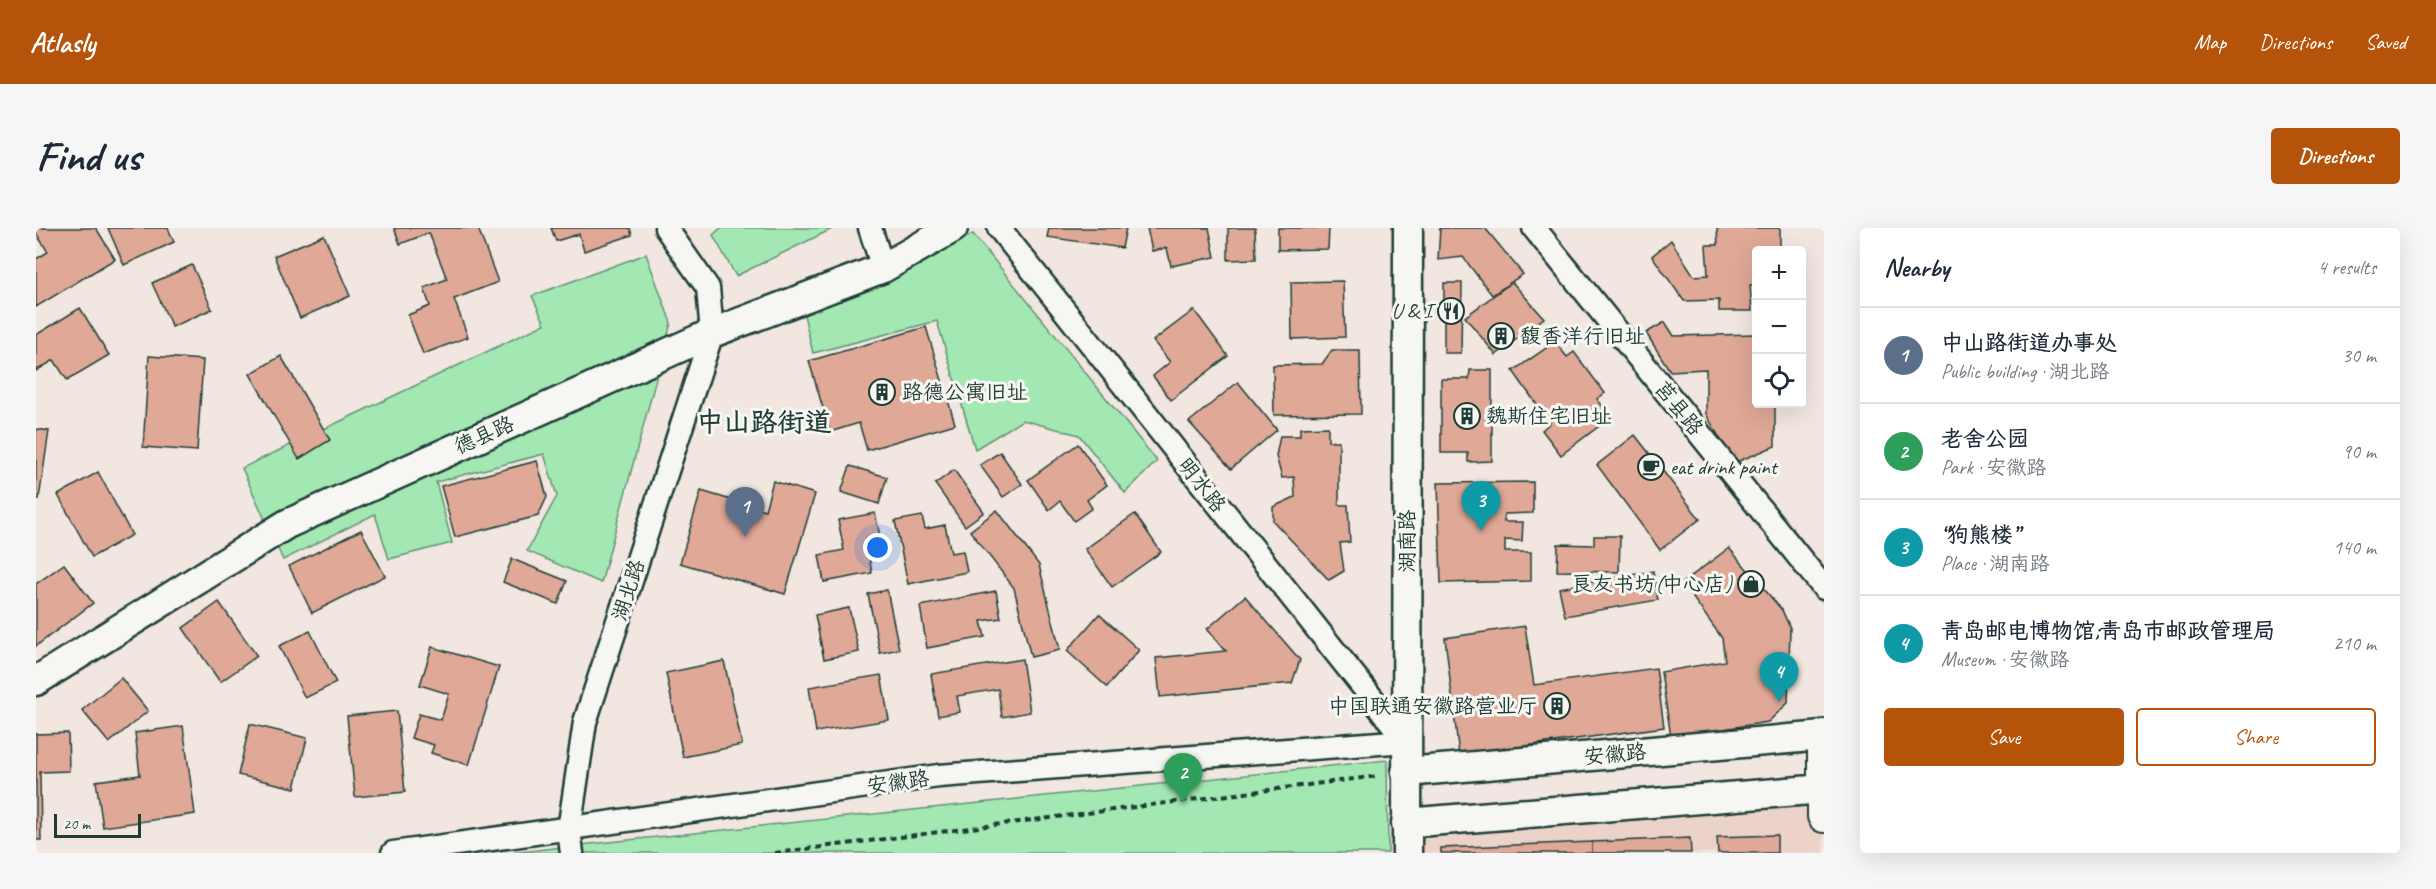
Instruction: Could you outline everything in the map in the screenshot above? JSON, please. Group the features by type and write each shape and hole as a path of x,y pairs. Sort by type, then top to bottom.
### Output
{"main road":[{"path":"1824,736 1824,816"}],"street":[{"path":"666,228 708,288 712,333"},
{"path":"870,228 883,268"},
{"name":"德县路","path":"36,681 287,524 712,333 883,268 953,228"},
{"name":"明水路","path":"999,228 1406,741"},
{"name":"湖南路","path":"1407,853 1408,228"},
{"name":"莒县路","path":"1534,228 1824,588"},
{"name":"湖北路","path":"572,853 569,830 585,722 712,333"},
{"name":"安徽路","path":"1406,772 1824,736"},
{"name":"安徽路","path":"393,853 569,830 939,776 1406,741"},
{"path":"1406,823 1824,789"}],"path":[{"path":"775,853 1406,772"}],"shaded area":[{"path":"1824,786 1824,853 1287,853"}],"green space":[{"path":"721,228 834,228 736,276 713,235"},
{"path":"973,234 1157,461 1125,493 1079,435 1023,420 975,449 937,321 813,353 804,315"},
{"path":"646,254 671,323 601,583 527,551 557,496 544,454 436,482 452,543 389,559 375,514 283,560 242,468 545,324 532,296"},
{"path":"1387,760 1388,853 512,853 571,846"}],"building":[{"path":"36,228 96,228 115,259 36,307 36,259 48,252 36,233"},
{"path":"108,228 168,228 174,242 124,265"},
{"path":"394,228 478,228 498,282 454,299 468,337 423,354 408,315 430,306 424,288 447,279 429,233 400,244"},
{"path":"551,228 630,228 632,235 584,251 579,234 556,241"},
{"path":"1049,228 1126,228 1122,248 1047,237"},
{"path":"1147,228 1209,228 1215,257 1171,266 1167,248 1152,251"},
{"path":"1228,228 1255,228 1256,259 1228,260"},
{"path":"1278,228 1329,228 1328,249 1278,250"},
{"path":"1440,228 1485,228 1523,274 1492,295 1463,257 1438,260"},
{"path":"1717,228 1780,228 1780,246 1752,246 1752,285 1750,285 1752,311 1719,311 1719,300 1684,301 1652,256 1671,240 1694,276 1708,275 1706,245 1718,245"},
{"path":"324,235 350,296 300,318 274,256"},
{"path":"192,265 212,309 172,327 152,283"},
{"path":"1343,281 1345,337 1292,339 1291,282"},
{"name":"馥香洋行旧址","path":"1512,282 1544,318 1496,355 1465,317"},
{"path":"1444,283 1462,283 1461,353 1444,353"},
{"path":"80,308 109,355 67,380 54,360 36,371 36,335"},
{"path":"1194,310 1228,356 1171,400 1153,376 1170,362 1153,341"},
{"path":"1665,322 1674,336 1752,334 1752,408 1775,408 1775,446 1734,463 1706,414 1706,369 1670,371 1646,333"},
{"name":"路德公寓旧址","path":"926,327 955,424 867,450 859,423 830,432 809,361"},
{"path":"1555,342 1567,357 1574,352 1605,393 1597,399 1611,417 1561,455 1542,430 1550,423 1513,371"},
{"path":"1332,350 1360,350 1361,414 1274,415 1273,365 1322,364"},
{"path":"149,356 203,360 197,451 143,447"},
{"path":"281,356 330,440 299,459 250,374"},
{"name":"魏斯住宅旧址","path":"1470,370 1492,370 1492,461 1468,462 1468,453 1441,453 1441,379 1469,379"},
{"path":"1238,382 1277,430 1231,469 1189,422"},
{"path":"1328,427 1328,441 1339,441 1339,505 1348,505 1350,542 1340,543 1344,571 1329,580 1273,521 1273,507 1295,497 1294,477 1282,478 1276,456 1280,436 1300,436 1300,428"},
{"path":"36,429 49,431 39,499 36,499"},
{"path":"1635,435 1700,519 1660,550 1597,465"},
{"path":"1078,444 1107,485 1087,500 1092,508 1074,521 1060,501 1049,510 1028,480"},
{"path":"1000,452 1022,484 1003,497 980,465"},
{"path":"537,461 547,497 538,516 455,537 441,486"},
{"path":"850,466 887,477 879,504 841,492"},
{"path":"954,470 984,512 965,526 935,484"},
{"path":"98,472 132,535 92,557 58,495"},
{"path":"773,481 815,494 785,594 680,563 701,491 765,510"},
{"path":"1533,482 1533,513 1504,514 1504,522 1523,522 1522,541 1505,540 1505,552 1531,552 1531,581 1441,583 1438,483"},
{"path":"997,510 1039,565 1060,650 1031,657 1014,588 970,531"},
{"path":"875,513 880,536 866,538 872,573 824,582 819,555 844,550 838,520"},
{"path":"1135,514 1161,552 1112,587 1085,549"},
{"path":"922,516 925,529 945,525 951,553 963,551 967,572 908,584 895,521"},
{"path":"361,530 385,576 312,613 289,566"},
{"path":"1594,536 1620,536 1619,572 1557,571 1558,544 1594,545"},
{"path":"1729,548 1782,610 1790,628 1788,703 1768,722 1671,737 1661,672 1725,661 1722,638 1682,583"},
{"path":"512,559 567,581 558,604 503,582"},
{"path":"64,564 93,603 36,646 36,584"},
{"path":"1653,571 1658,600 1565,616 1559,588"},
{"path":"887,590 899,649 880,653 868,594"},
{"path":"996,591 1001,618 981,621 985,637 927,648 920,606"},
{"path":"1245,596 1300,660 1292,683 1160,697 1156,658 1226,651 1207,629"},
{"path":"219,602 257,656 220,682 183,628"},
{"path":"849,608 859,652 824,659 815,615"},
{"path":"1099,614 1139,650 1107,687 1067,651"},
{"name":"中国联通安徽路营业厅","path":"1525,626 1534,685 1656,668 1664,727 1459,755 1445,638"},
{"path":"310,631 336,683 305,698 279,646"},
{"path":"432,647 499,667 469,765 431,753 434,745 411,738 419,714 441,720 449,694 420,685"},
{"path":"1022,659 1030,712 1002,717 998,689 957,696 960,712 938,716 931,674"},
{"path":"724,661 742,745 683,757 666,673"},
{"path":"881,675 889,720 816,732 809,687"},
{"path":"121,678 148,711 109,743 82,710"},
{"path":"397,711 405,792 355,797 347,716"},
{"path":"250,724 307,738 295,788 238,775"},
{"path":"183,726 195,814 103,827 96,781 140,775 135,733"},
{"path":"68,733 69,771 40,772 41,840 36,840 36,734"},
{"path":"1777,835 1777,853 1718,853 1717,837"},
{"path":"1690,838 1691,853 1592,853 1592,842"},
{"path":"1592,842 1592,853 1441,853 1441,848"}],"place":[{"name":"U & I","path":"1451,311"},
{"name":"馥香洋行旧址","path":"1501,336"},
{"name":"路德公寓旧址","path":"882,392"},
{"name":"魏斯住宅旧址","path":"1467,416"},
{"name":"eat drink paint","path":"1651,467"},
{"name":"“狗熊楼”","path":"1481,531"},
{"name":"中山路街道办事处","path":"745,537"},
{"name":"良友书坊(中心店)","path":"1751,584"},
{"name":"青岛邮电博物馆;青岛市邮政管理局","path":"1779,702"},
{"name":"中国联通安徽路营业厅","path":"1557,706"},
{"name":"老舍公园","path":"1183,803"}],"district":[{"name":"中山路街道","path":"764,422"}]}
